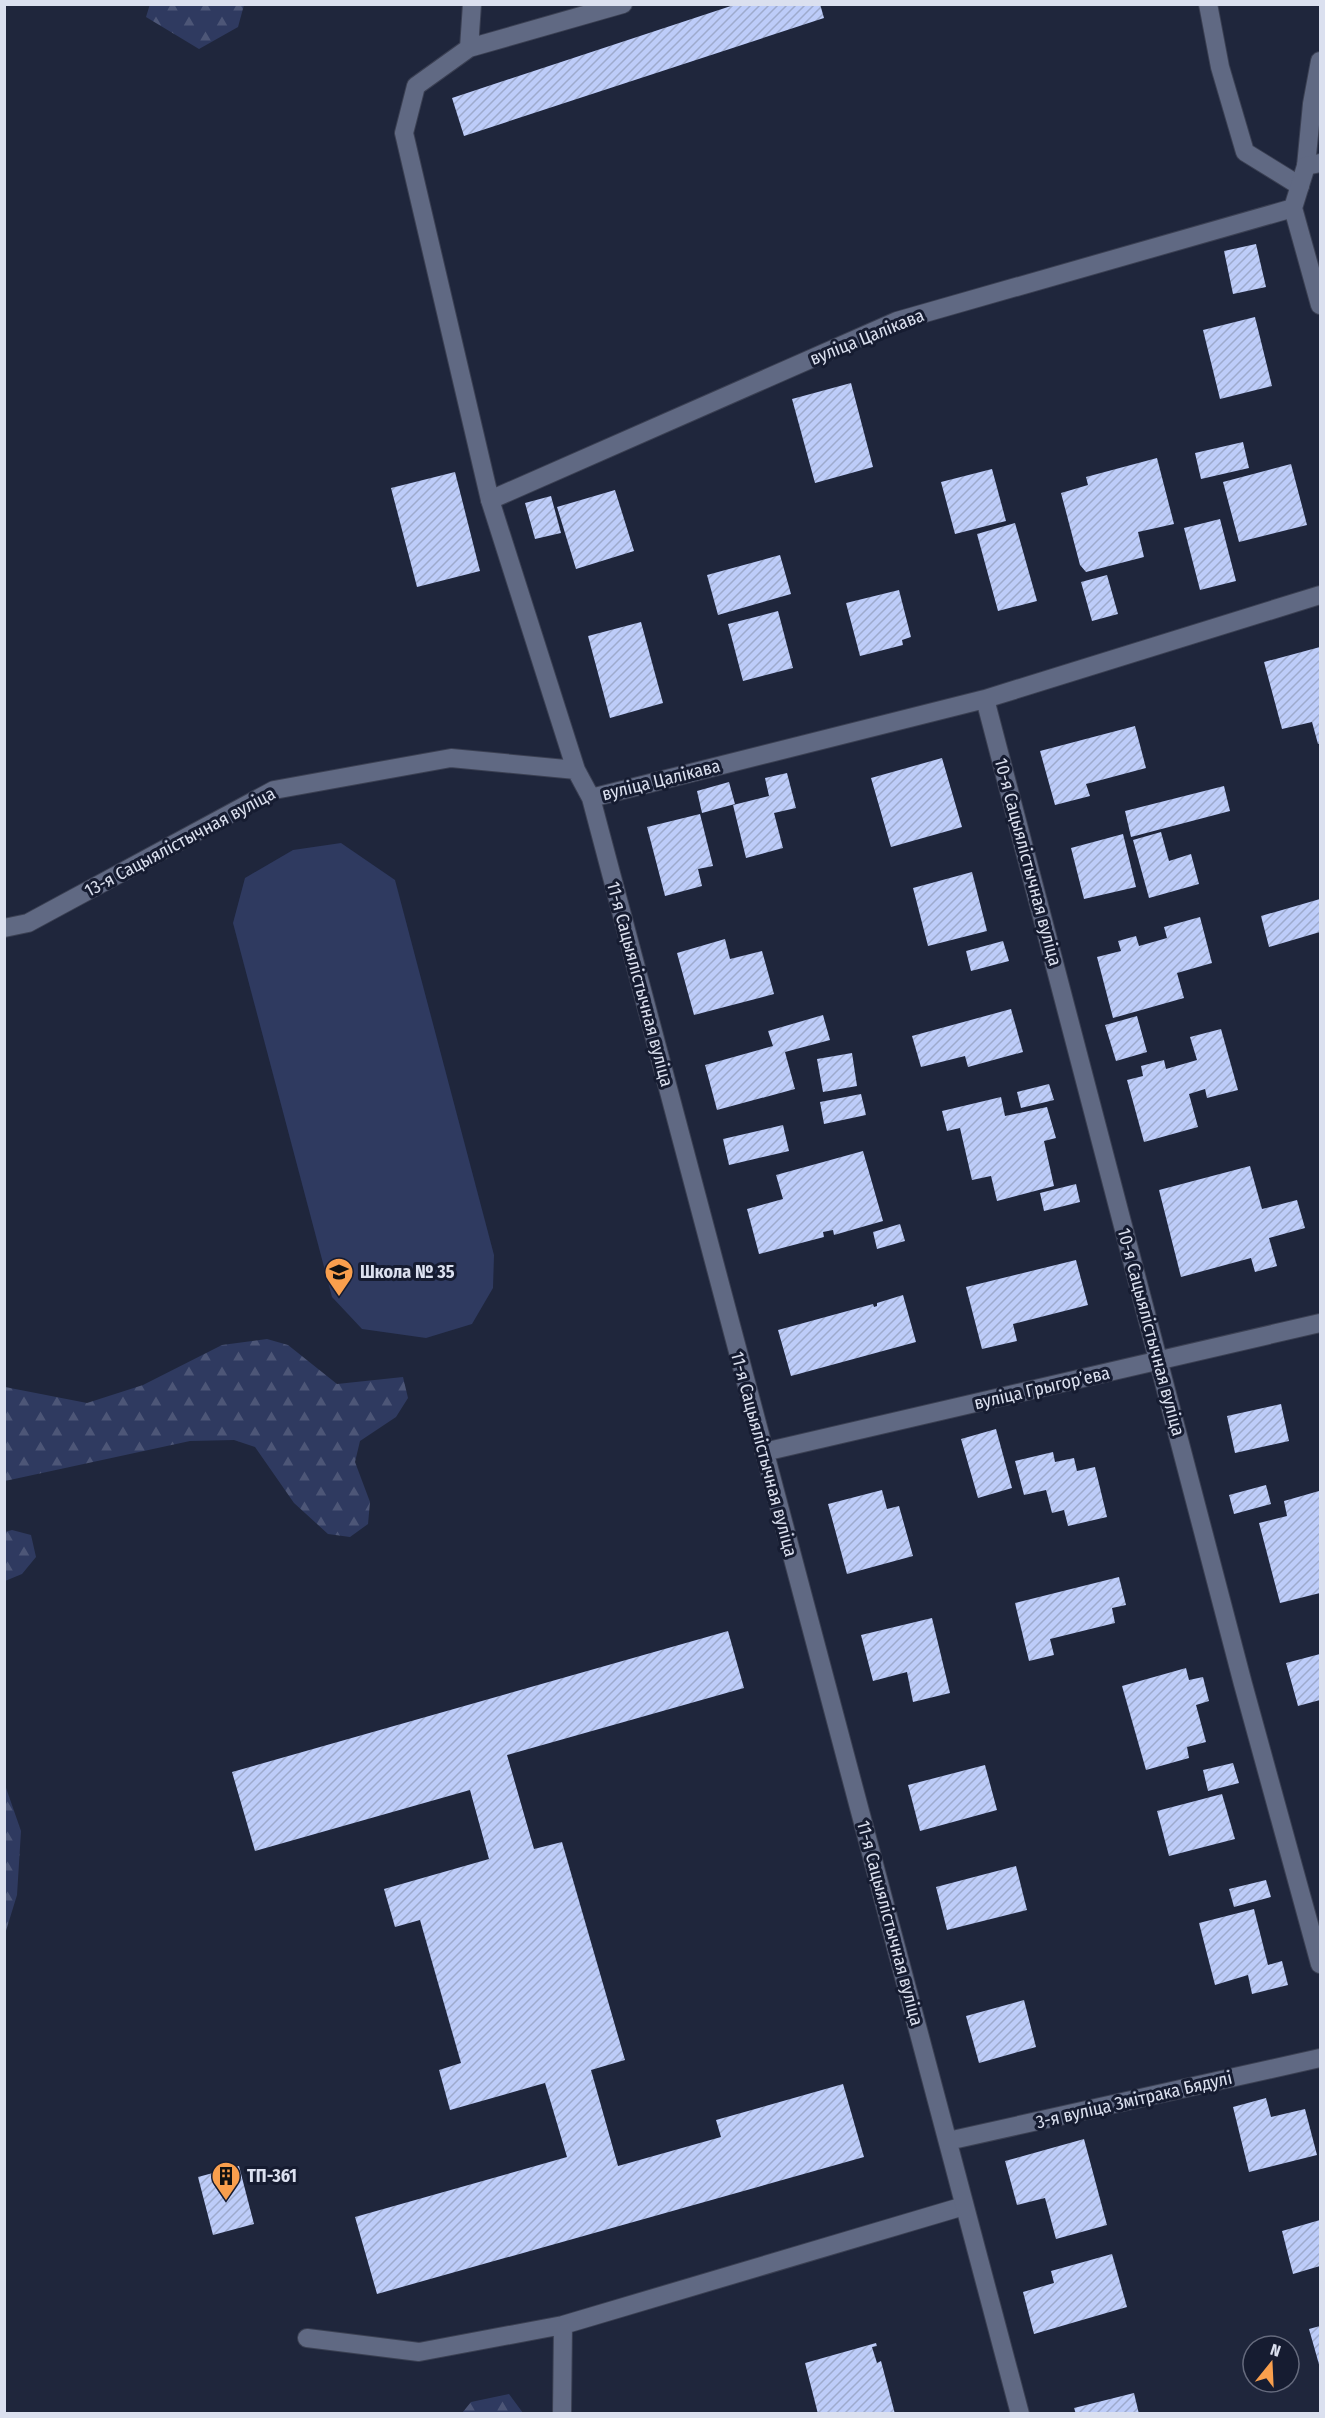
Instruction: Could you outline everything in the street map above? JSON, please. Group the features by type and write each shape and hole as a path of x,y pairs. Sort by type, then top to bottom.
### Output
{"street":[{"path":"470,48 472,4"},
{"name":"11-я Сацыялістычная вуліца","path":"623,4 589,9 470,48 416,86 404,133 490,500 576,770 591,798 1020,2414"},
{"path":"1208,4 1220,67 1245,152 1300,186"},
{"path":"1320,61 1312,104 1313,164 1300,186 1293,208 1320,305"},
{"name":"вуліца Цалікава","path":"490,500 897,321 1293,208"},
{"name":"вуліца Цалікава","path":"591,798 985,699 1320,595"},
{"name":"10-я Сацыялістычная вуліца","path":"985,699 1243,1684 1320,1964"},
{"name":"13-я Сацыялістычная вуліца","path":"4,928 28,923 274,790 451,758 576,770"},
{"name":"вуліца Грыгорʼева","path":"764,1452 1320,1323"},
{"name":"3-я вуліца Змітрака Бядулі","path":"948,2141 1320,2058"},
{"path":"306,2338 418,2352 562,2325 964,2206"},
{"path":"562,2325 562,2414"}],"green space":[{"path":"150,4 244,5 238,27 199,49 146,17"},
{"path":"341,843 395,880 494,1255 493,1288 472,1324 426,1338 362,1329 332,1297 233,923 245,878 293,850"},
{"path":"267,1339 288,1345 337,1384 403,1377 408,1398 396,1417 360,1441 355,1462 370,1502 368,1524 350,1537 328,1534 294,1503 255,1447 234,1440 190,1441 5,1481 5,1387 87,1403 143,1385 222,1345"},
{"path":"12,1530 31,1535 36,1557 22,1574 5,1581 5,1532"},
{"path":"5,1785 21,1831 17,1895 5,1934"},
{"path":"509,2394 523,2413 462,2413 471,2402"}],"building":[{"path":"737,4 820,4 824,18 464,136 452,98"},
{"path":"1256,244 1266,287 1233,294 1224,251"},
{"path":"1255,317 1272,386 1220,399 1203,330"},
{"path":"851,383 873,467 815,483 792,399"},
{"path":"1243,442 1249,468 1201,479 1195,453"},
{"path":"1157,458 1174,524 1138,532 1144,557 1086,572 1080,565 1061,493 1088,485 1086,477"},
{"path":"1291,464 1307,525 1239,542 1223,482"},
{"path":"992,469 1006,521 955,534 941,482"},
{"path":"455,472 480,571 417,587 391,488"},
{"path":"615,490 634,551 576,569 557,507"},
{"path":"551,496 561,533 535,539 525,503"},
{"path":"1220,519 1236,581 1200,590 1184,528"},
{"path":"1015,523 1037,601 998,611 977,534"},
{"path":"780,555 791,594 718,615 707,575"},
{"path":"1107,575 1118,614 1092,621 1081,582"},
{"path":"899,590 911,637 902,640 903,645 860,656 846,603"},
{"path":"778,611 793,668 743,681 728,624"},
{"path":"641,622 663,703 610,718 588,636"},
{"path":"1320,647 1320,743 1318,744 1312,722 1282,729 1264,662"},
{"path":"1135,726 1146,768 1086,784 1090,796 1055,805 1040,751"},
{"path":"942,758 962,827 891,847 871,778"},
{"path":"787,773 796,808 774,813 783,848 746,858 733,805 769,796 765,778"},
{"path":"729,782 735,804 702,813 697,791"},
{"path":"1224,786 1230,811 1131,837 1125,811"},
{"path":"700,814 713,866 698,869 702,886 665,896 647,827"},
{"path":"1161,832 1169,861 1191,854 1199,884 1149,898 1133,840"},
{"path":"1123,834 1136,887 1084,899 1071,848"},
{"path":"972,872 987,931 928,946 913,888"},
{"path":"1320,899 1320,932 1269,947 1261,916"},
{"path":"1200,917 1212,963 1177,973 1184,998 1113,1018 1097,957 1121,951 1118,941 1136,936 1139,946 1167,938 1164,927"},
{"path":"725,939 730,959 762,951 774,994 694,1015 677,953"},
{"path":"1003,941 1009,961 971,971 966,951"},
{"path":"1011,1009 1023,1052 968,1067 965,1056 921,1067 912,1036"},
{"path":"823,1015 830,1040 785,1052 795,1089 717,1110 705,1065 773,1046 768,1031"},
{"path":"1137,1016 1147,1052 1116,1061 1105,1025"},
{"path":"1221,1029 1238,1090 1207,1098 1205,1089 1189,1094 1198,1127 1144,1142 1127,1080 1143,1076 1141,1066 1164,1060 1166,1069 1197,1060 1190,1037"},
{"path":"852,1053 857,1086 823,1092 817,1059"},
{"path":"1049,1084 1054,1100 1021,1108 1017,1092"},
{"path":"861,1094 866,1115 824,1124 820,1102"},
{"path":"1001,1097 1005,1116 1047,1107 1056,1138 1044,1141 1054,1186 997,1201 991,1176 972,1180 960,1128 947,1131 942,1111"},
{"path":"783,1125 789,1151 729,1165 723,1139"},
{"path":"863,1151 883,1221 834,1235 833,1230 823,1232 824,1237 759,1254 747,1209 783,1199 776,1175"},
{"path":"1250,1166 1262,1209 1297,1200 1305,1228 1269,1238 1277,1266 1255,1272 1251,1258 1181,1277 1159,1190"},
{"path":"1076,1184 1080,1202 1044,1211 1040,1193"},
{"path":"900,1224 905,1241 877,1249 873,1232"},
{"path":"1076,1260 1088,1305 1013,1324 1017,1341 982,1349 966,1287"},
{"path":"903,1295 916,1342 791,1376 778,1330 873,1304 874,1307 877,1303"},
{"path":"1281,1404 1289,1441 1235,1453 1227,1416"},
{"path":"996,1429 1012,1488 978,1498 961,1439"},
{"path":"1053,1452 1055,1462 1074,1458 1077,1471 1095,1467 1107,1517 1068,1526 1064,1510 1052,1513 1046,1490 1024,1495 1015,1461"},
{"path":"1266,1485 1271,1504 1234,1514 1229,1495"},
{"path":"882,1490 887,1509 899,1506 913,1556 847,1574 828,1504"},
{"path":"1319,1491 1320,1593 1280,1603 1259,1523 1287,1516 1284,1501"},
{"path":"1119,1577 1126,1605 1112,1608 1115,1623 1050,1639 1054,1655 1029,1661 1015,1603"},
{"path":"932,1618 950,1693 913,1702 907,1672 873,1681 861,1635"},
{"path":"728,1631 744,1688 507,1755 534,1849 562,1842 625,2060 591,2070 618,2166 721,2137 716,2120 843,2084 864,2157 377,2294 355,2217 567,2157 545,2083 450,2110 439,2070 461,2063 420,1920 395,1927 384,1889 489,1859 470,1790 255,1851 232,1772"},
{"path":"1320,1654 1320,1700 1298,1706 1286,1663"},
{"path":"1186,1668 1189,1680 1203,1677 1209,1701 1196,1705 1206,1742 1187,1747 1189,1758 1146,1770 1122,1686"},
{"path":"1233,1763 1239,1783 1208,1791 1203,1770"},
{"path":"985,1765 997,1810 920,1831 908,1785"},
{"path":"1222,1794 1235,1839 1169,1856 1157,1811"},
{"path":"1016,1866 1027,1910 947,1930 936,1887"},
{"path":"1266,1880 1271,1897 1234,1907 1229,1889"},
{"path":"1254,1909 1268,1965 1282,1961 1288,1985 1252,1994 1248,1975 1215,1985 1199,1923"},
{"path":"1024,2000 1036,2047 979,2063 966,2016"},
{"path":"1266,2098 1271,2117 1305,2109 1317,2155 1249,2172 1233,2107"},
{"path":"1084,2139 1107,2225 1056,2239 1045,2198 1017,2205 1005,2161"},
{"name":"ТП-361","path":"239,2166 254,2224 213,2235 198,2177"},
{"path":"1320,2220 1320,2266 1293,2274 1282,2231"},
{"path":"1112,2254 1127,2307 1034,2334 1023,2292 1054,2283 1051,2271"},
{"path":"1320,2326 1320,2368 1309,2329"},
{"path":"876,2343 877,2346 872,2347 877,2363 881,2361 895,2414 818,2414 805,2363"},
{"path":"1134,2393 1139,2414 1076,2414 1074,2408"}],"place":[{"name":"Школа № 35","path":"339,1298"},
{"name":"ТП-361","path":"226,2202"}]}
